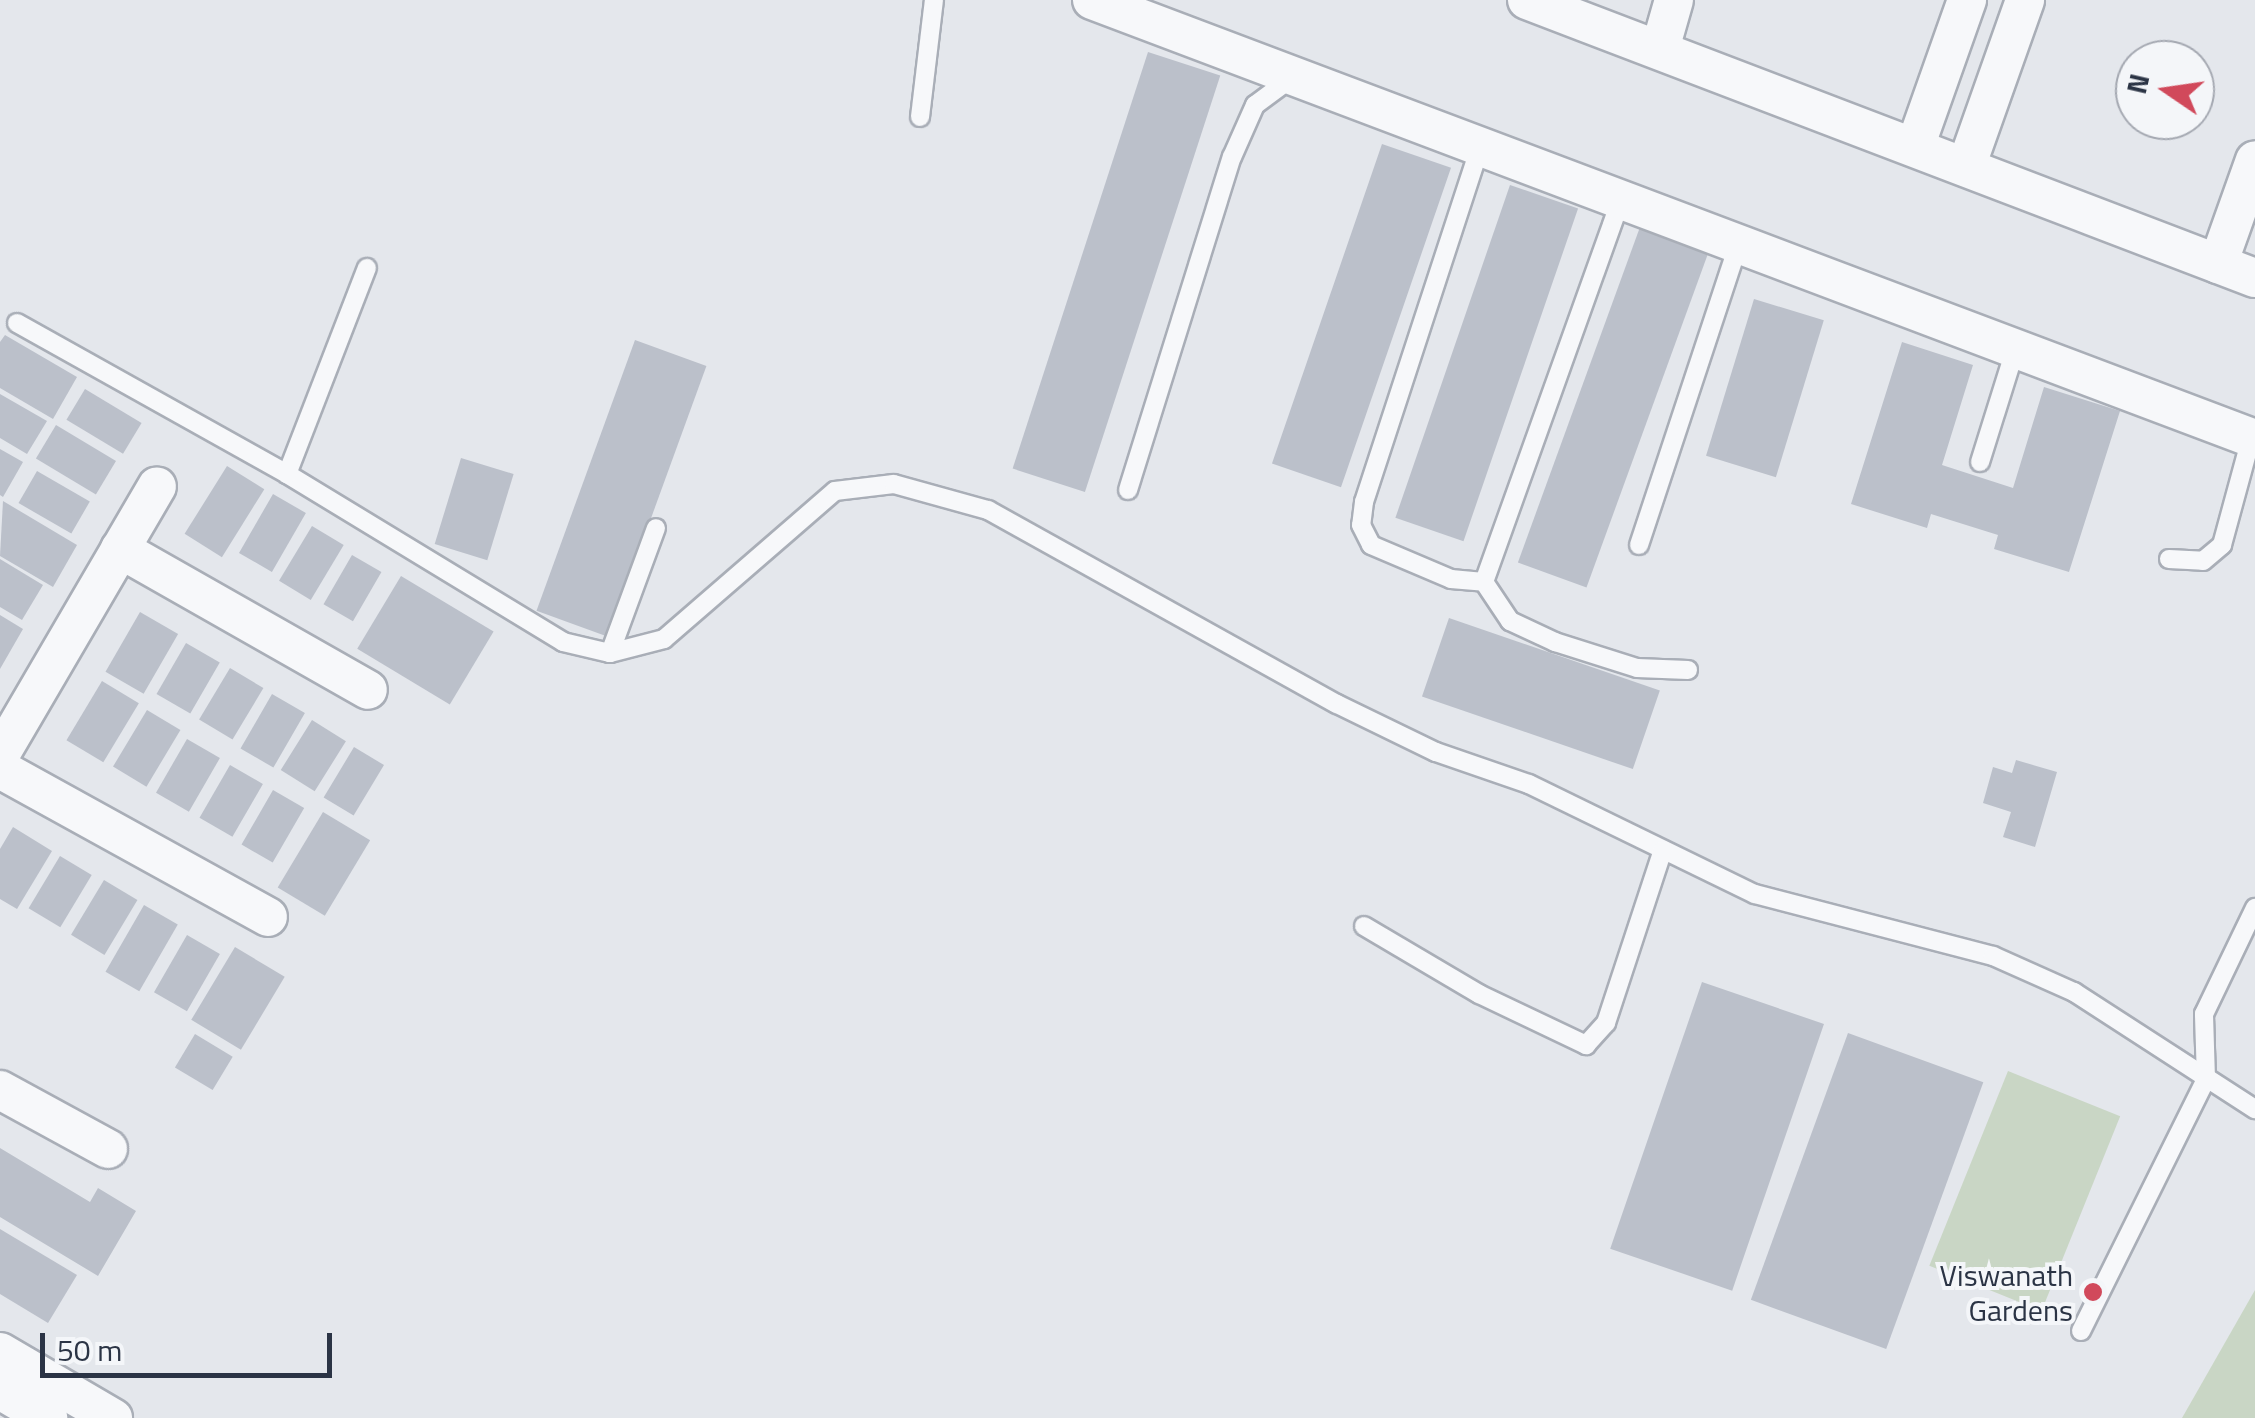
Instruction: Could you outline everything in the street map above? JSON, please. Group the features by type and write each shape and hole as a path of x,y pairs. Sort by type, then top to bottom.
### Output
{"street":[{"path":"1092,0 2253,438"},
{"path":"1528,0 2255,278"},
{"path":"1660,49 1674,0"},
{"path":"1915,147 1967,0"},
{"path":"1966,167 2025,0"},
{"path":"2218,264 2255,160"},
{"path":"0,755 157,486"},
{"path":"120,550 368,690"},
{"path":"0,769 268,917"},
{"path":"0,1090 108,1150"},
{"path":"0,1352 113,1418"},
{"path":"0,1390 48,1418"}],"lane":[{"path":"920,117 934,0"},
{"path":"1128,490 1232,157 1254,106 1293,77"},
{"path":"1480,147 1364,502 1361,524 1371,545 1450,579 1484,582"},
{"path":"1484,582 1620,202"},
{"path":"1639,545 1738,246"},
{"path":"287,474 367,268"},
{"path":"17,323 287,474 563,642 610,653 664,639 834,491 894,484 988,510 1337,704 1436,752 1529,784 1755,894 1993,956 2074,992 2255,1109"},
{"path":"1980,462 2015,350"},
{"path":"2169,559 2203,561 2222,545 2253,438"},
{"path":"610,653 656,528"},
{"path":"1484,582 1510,621 1555,642 1636,668 1688,670"},
{"path":"1364,926 1478,994 1586,1045 1606,1023 1663,850"},
{"path":"2081,1331 2206,1079 2204,1014 2255,908"}],"green space":[{"path":"2008,1071 2120,1116 2042,1311 1929,1266"},
{"path":"2255,1290 2255,1418 2182,1418"}],"building":[{"path":"1148,52 1220,75 1085,492 1013,469"},
{"path":"1382,144 1451,168 1341,487 1272,464"},
{"path":"1510,185 1578,208 1463,541 1395,518"},
{"path":"1640,227 1709,252 1586,587 1518,562"},
{"path":"1754,299 1824,320 1776,477 1706,456"},
{"path":"5,335 77,377 53,419 0,388 0,342"},
{"path":"635,340 706,366 608,637 536,611"},
{"path":"1902,342 1973,365 1942,465 2013,488 2044,387 2120,411 2069,572 1994,549 1998,535 1931,514 1927,528 1851,504"},
{"path":"85,389 142,423 123,454 66,420"},
{"path":"0,394 47,421 27,454 0,438"},
{"path":"56,425 116,461 96,494 36,458"},
{"path":"0,449 23,462 3,497 0,495"},
{"path":"461,458 514,474 487,560 435,544"},
{"path":"227,466 264,489 222,557 185,534"},
{"path":"37,471 90,502 71,534 18,503"},
{"path":"273,494 306,513 272,572 239,553"},
{"path":"3,501 77,545 53,587 0,556"},
{"path":"312,526 344,545 311,600 279,581"},
{"path":"352,555 381,572 353,621 324,604"},
{"path":"0,559 43,585 22,620 0,607"},
{"path":"401,576 494,632 450,704 357,649"},
{"path":"140,612 178,634 144,694 106,672"},
{"path":"0,615 23,629 0,669"},
{"path":"1449,618 1660,691 1633,769 1422,696"},
{"path":"186,643 220,662 190,714 156,694"},
{"path":"230,668 263,688 233,740 199,719"},
{"path":"102,681 139,703 103,762 66,740"},
{"path":"272,694 305,713 273,768 240,749"},
{"path":"147,710 180,730 146,787 113,767"},
{"path":"312,720 346,741 315,791 281,770"},
{"path":"187,739 220,758 189,812 156,793"},
{"path":"354,747 384,765 354,816 324,798"},
{"path":"2016,760 2057,772 2035,847 2003,837 2011,812 1983,803 1993,767 2012,773"},
{"path":"230,765 263,784 232,837 200,818"},
{"path":"273,790 304,808 273,863 242,845"},
{"path":"323,812 370,840 325,916 278,887"},
{"path":"13,827 52,851 17,909 0,899 0,849"},
{"path":"60,856 92,875 60,927 29,908"},
{"path":"104,880 137,900 104,955 71,935"},
{"path":"144,905 178,924 139,991 106,972"},
{"path":"187,935 220,954 187,1011 154,992"},
{"path":"235,947 285,977 241,1050 191,1020"},
{"path":"1702,982 1824,1024 1732,1291 1610,1249"},
{"path":"1848,1033 1983,1082 1886,1349 1751,1300"},
{"path":"195,1034 233,1057 213,1090 175,1067"},
{"path":"0,1148 90,1202 98,1188 136,1211 98,1276 0,1217"},
{"path":"0,1229 77,1275 48,1323 0,1294"}],"place":[{"name":"Viswanath Gardens","path":"2093,1292"}]}
